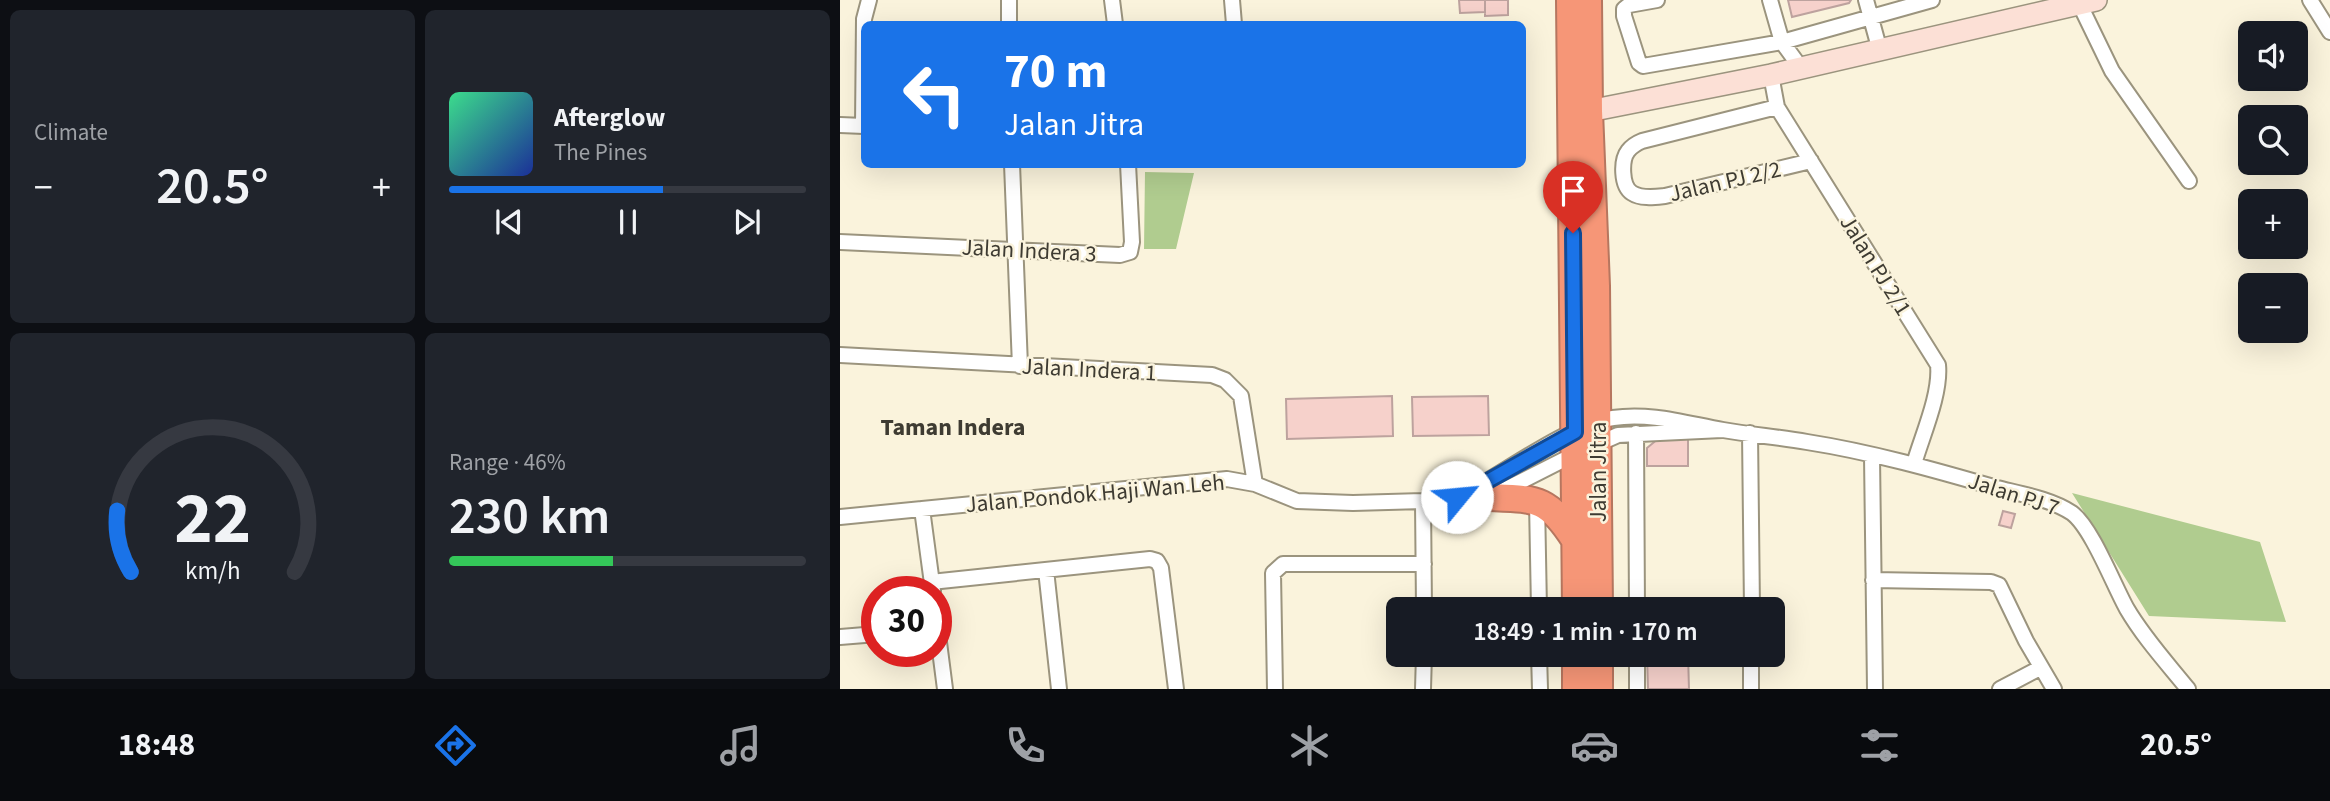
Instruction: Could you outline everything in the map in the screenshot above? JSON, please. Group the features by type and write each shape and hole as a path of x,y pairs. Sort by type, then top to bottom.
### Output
{"highway":[{"name":"Jalan Jitra","path":"1570,0 1586,438 1598,597"},
{"name":"Jalan Jitra","path":"1576,597 1575,540 1586,438 1596,272 1588,0"},
{"path":"1481,496 1537,502 1553,509 1575,540"},
{"path":"1576,667 1576,689"},
{"path":"1599,667 1599,689"}],"main road":[{"path":"1590,111 1771,75 2088,2"}],"street":[{"path":"864,21 869,0"},
{"path":"1009,0 1009,21"},
{"path":"1112,0 1115,21"},
{"path":"1232,0 1234,21"},
{"path":"1657,0 1629,5 1624,9 1639,63 1643,66 1782,42 1932,0"},
{"path":"1770,0 1782,42 1801,68"},
{"path":"1866,0 1880,51"},
{"path":"2310,0 2330,32"},
{"path":"2088,2 2112,71 2189,181"},
{"name":"Jalan PJ 2/1","path":"1771,75 1777,107 1938,365 1939,374 1934,396 1914,464"},
{"name":"Jalan PJ 2/2","path":"1777,107 1642,141 1629,150 1623,163 1625,185 1629,191 1643,197 1665,196 1811,161"},
{"path":"840,125 861,126"},
{"path":"1012,168 1020,366"},
{"name":"Jalan Indera 3","path":"840,242 1120,255 1130,251 1132,242 1128,168"},
{"name":"Jalan Indera 1","path":"840,355 1212,375 1225,380 1241,396 1255,484"},
{"path":"1586,438 1616,418 1644,417 1693,423 1722,430"},
{"path":"1586,438 1722,430"},
{"name":"Jalan PJ 7","path":"1722,430 1809,442 1914,464 2040,500 2074,515 2084,528 2128,611 2159,655 2188,689"},
{"path":"1636,433 1637,597"},
{"path":"1750,433 1752,597"},
{"name":"Jalan Pondok Haji Wan Leh","path":"840,517 1227,479 1255,484 1297,501 1353,503 1481,496 1586,438"},
{"name":"Jalan Pondok Haji Wan Leh","path":"1481,496 1477,487 1586,438"},
{"path":"1872,456 1875,689"},
{"path":"1423,501 1424,597"},
{"path":"1537,502 1539,597"},
{"path":"922,509 931,576"},
{"path":"952,584 1150,558 1157,561 1161,568 1176,689"},
{"path":"1275,689 1273,573 1276,568 1283,564 1424,564"},
{"path":"1046,570 1059,689"},
{"path":"1873,580 1996,583 2004,591 2040,668 2054,689"},
{"path":"840,637 861,635"},
{"path":"943,667 946,689"},
{"path":"1423,689 1424,667"},
{"path":"1539,667 1540,689"},
{"path":"1637,667 1637,689"},
{"path":"1751,667 1751,689"},
{"path":"2000,689 2040,668"}],"green space":[{"path":"1145,172 1194,173 1176,249 1144,249"},
{"path":"2072,493 2260,542 2286,622 2149,616"}],"building":[{"path":"1459,0 1485,0 1485,12 1460,13"},
{"path":"1485,0 1508,0 1508,15 1485,16"},
{"path":"1788,0 1851,0 1849,3 1792,17"},
{"path":"1392,396 1393,436 1287,439 1286,399"},
{"path":"1488,396 1489,435 1413,436 1412,397"},
{"path":"1688,437 1688,466 1647,466 1647,448 1659,438"},
{"path":"2003,511 2015,514 2011,528 1999,525"},
{"path":"1647,667 1688,667 1689,689 1648,689"}],"district":[{"name":"Taman Indera","path":"953,427"}],"route":[{"path":"1457,497 1472,495 1477,487 1575,432 1573,233"}]}
